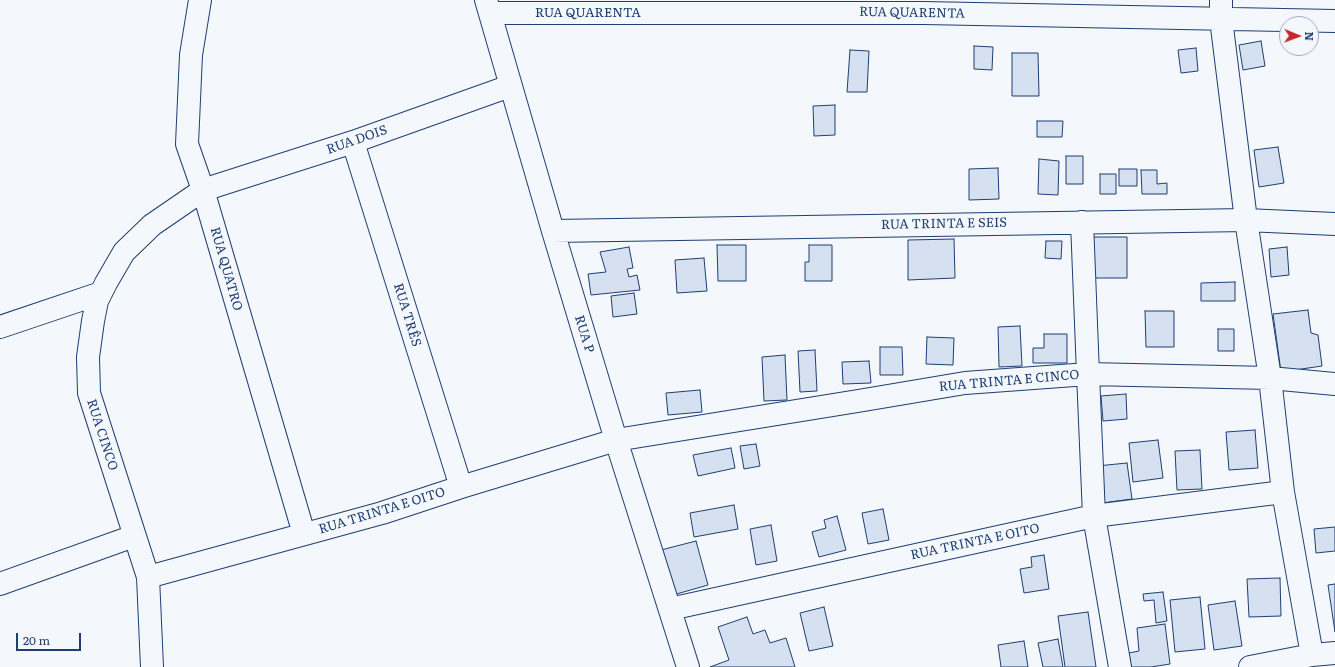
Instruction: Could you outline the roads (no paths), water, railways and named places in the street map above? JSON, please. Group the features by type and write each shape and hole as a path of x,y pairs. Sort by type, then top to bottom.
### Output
{"street":[{"name":"RUA QUATRO","path":"200,0 191,56 187,144 203,190 304,534"},
{"name":"RUA QUARENTA","path":"488,6 881,6 1221,9 1335,21"},
{"name":"RUA P","path":"488,6 510,86 616,440 688,667"},
{"path":"1221,9 1246,220 1270,378 1282,492 1312,655"},
{"name":"RUA DOIS","path":"203,190 353,142 510,86"},
{"name":"RUA TRÊS","path":"353,142 461,487"},
{"name":"RUA CINCO","path":"152,667 148,577 89,393 88,357 97,301 124,252 152,225 203,190"},
{"name":"RUA TRINTA E SEIS","path":"553,231 1246,220 1335,224"},
{"path":"1082,222 1094,516 1120,667"},
{"path":"0,327 101,293"},
{"name":"RUA TRINTA E CINCO","path":"616,440 858,401 964,382 1088,374 1270,378 1335,384"},
{"name":"RUA TRINTA E OITO","path":"148,577 382,513 461,487 616,440"},
{"name":"RUA TRINTA E OITO","path":"670,609 1094,516 1282,492"},
{"path":"0,584 134,536"},
{"path":"1250,667 1312,655 1335,653"}]}
